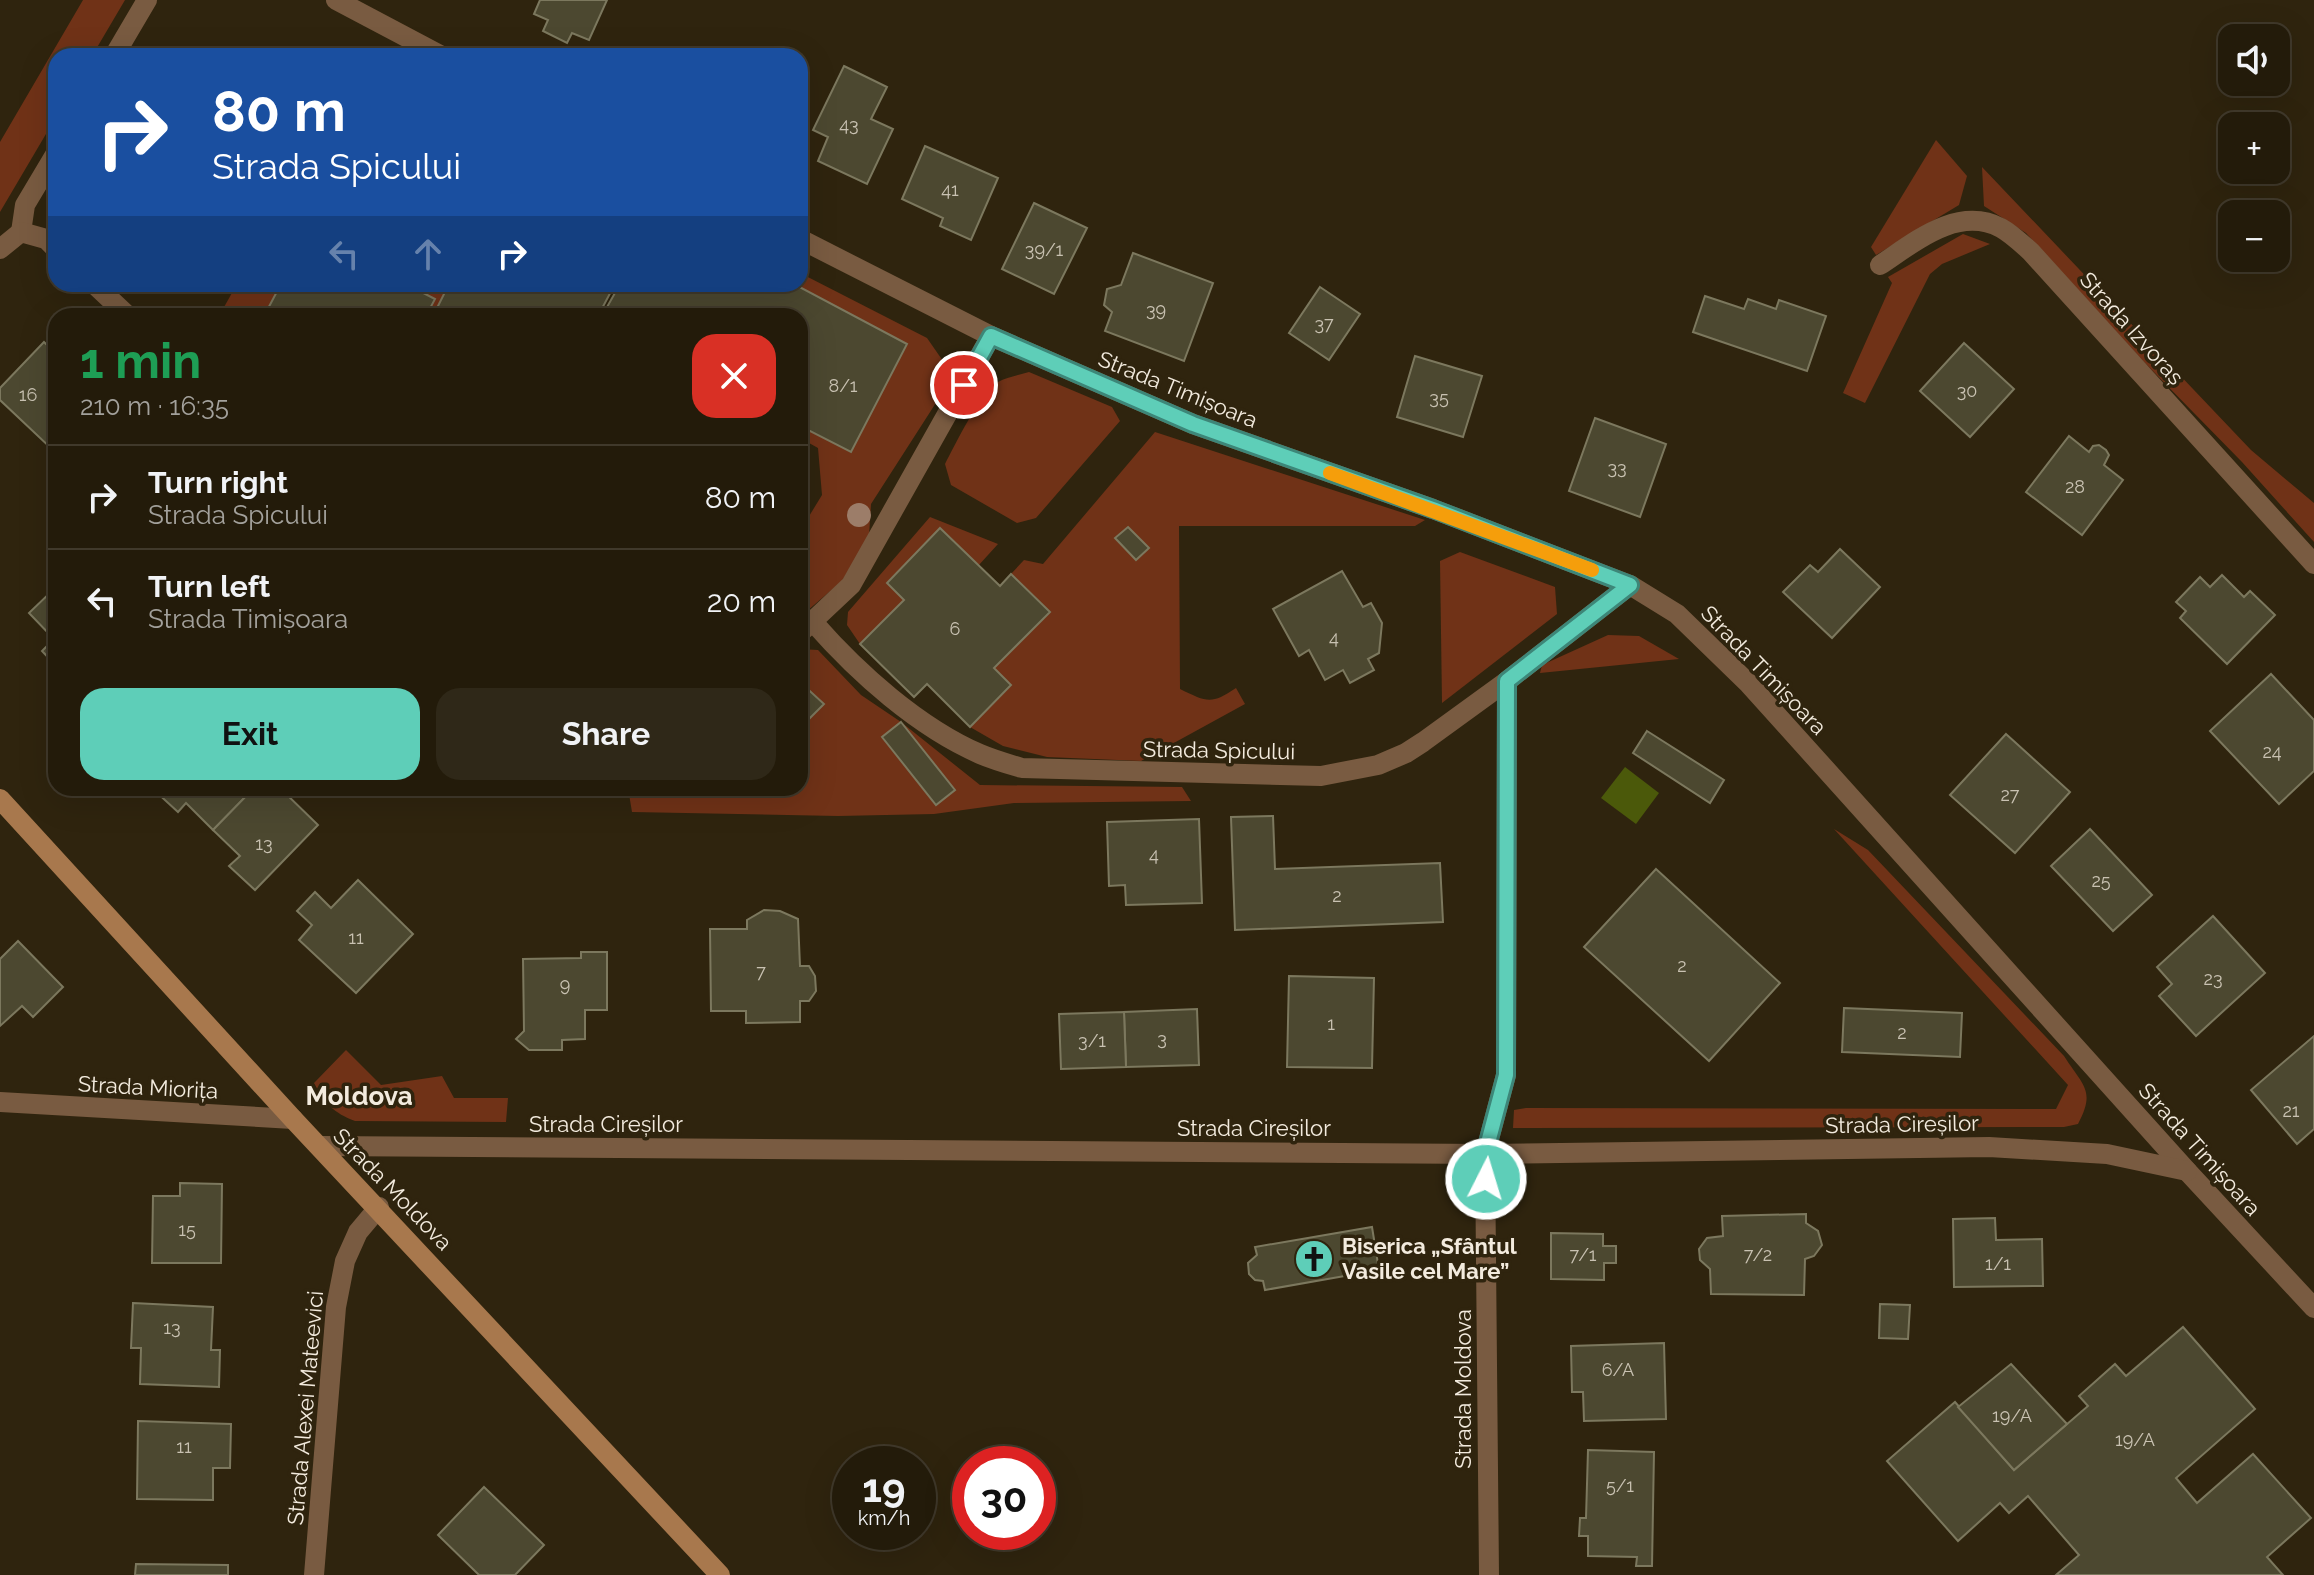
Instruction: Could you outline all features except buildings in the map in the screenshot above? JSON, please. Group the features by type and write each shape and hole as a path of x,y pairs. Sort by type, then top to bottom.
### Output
{"street":[{"path":"119,48 147,0"},
{"path":"336,0 427,48"},
{"path":"0,249 21,232 25,205 48,166"},
{"name":"Strada Izvoraș","path":"1880,265 1958,220 1982,221 2002,228 2031,252 2314,564"},
{"path":"21,232 48,241"},
{"name":"Strada Timișoara","path":"808,243 991,336 1193,424 1433,509 1630,585 1677,614 1748,683 2314,1308"},
{"path":"102,292 120,308"},
{"path":"808,627 851,585 991,336"},
{"name":"Strada Spicului","path":"808,629 837,649 912,715 979,754 1022,768 1321,776 1378,765 1406,753 1507,681 1630,585"},
{"name":"Strada Moldova","path":"1489,1575 1485,1154 1506,1075 1507,681"},
{"name":"Strada Moldova","path":"0,799 293,1119 379,1207 720,1575"},
{"name":"Strada Miorița","path":"0,1102 293,1119"},
{"name":"Strada Cireșilor","path":"320,1146 1485,1154 1989,1147 2107,1154 2187,1171"},
{"name":"Strada Alexei Mateevici","path":"314,1575 336,1307 345,1261 358,1232 379,1207"}],"shaded area":[{"path":"83,0 125,0 97,48 55,48"},
{"path":"48,60 48,131 0,212 0,142"},
{"path":"1936,140 1967,176 1959,205 1876,255 1871,247"},
{"path":"1982,167 2251,450 2314,503 2314,542 2026,233 1984,206"},
{"path":"1963,234 1990,244 1942,264 1930,274 1865,403 1843,393 1892,283 1888,277"},
{"path":"808,277 927,338 943,361 950,381 871,504 869,536 842,581 808,610 808,518 822,495 818,448 808,442 808,430 851,452 907,344 808,291"},
{"path":"232,292 277,292 268,308 224,308"},
{"path":"421,292 445,292 437,308 430,308 435,299"},
{"path":"1029,372 1112,407 1120,421 1036,518 1017,523 951,485 945,464 968,420 991,388 1002,380"},
{"path":"1155,432 1425,520 1415,526 1179,526 1180,689 1209,700 1236,688 1245,704 1141,761 1047,757 1003,746 970,727 1011,686 994,668 1050,612 1011,574 1024,560 1043,564"},
{"path":"930,517 998,544 978,566 940,529 887,583 904,600 860,644 847,625 848,612"},
{"path":"1460,552 1555,587 1557,614 1442,703 1440,561"},
{"path":"1608,635 1639,636 1679,659 1540,673 1542,665"},
{"path":"808,649 818,650 861,695 901,722 980,785 1182,787 1191,801 1014,803 934,814 838,816 632,812 629,796 808,796"},
{"path":"1625,767 1659,793 1636,824 1601,798"},
{"path":"1834,829 1868,850 2064,1056 2085,1088 2086,1103 2078,1124 2064,1127 1513,1128 1514,1110 1526,1108 2056,1109 2068,1085"},
{"path":"346,1050 381,1085 442,1076 454,1098 508,1098 506,1122 355,1121 348,1118 331,1107 314,1083"}],"slow traffic":[{"path":"1330,473 1592,570"}],"place":[{"name":"Biserica „Sfântul Vasile cel Mare”","path":"1314,1259"}],"district":[{"name":"Moldova","path":"359,1096"}],"route":[{"path":"964,385 991,336 1193,424 1433,509 1630,585 1507,681 1506,1075 1485,1154 1486,1179"}]}
